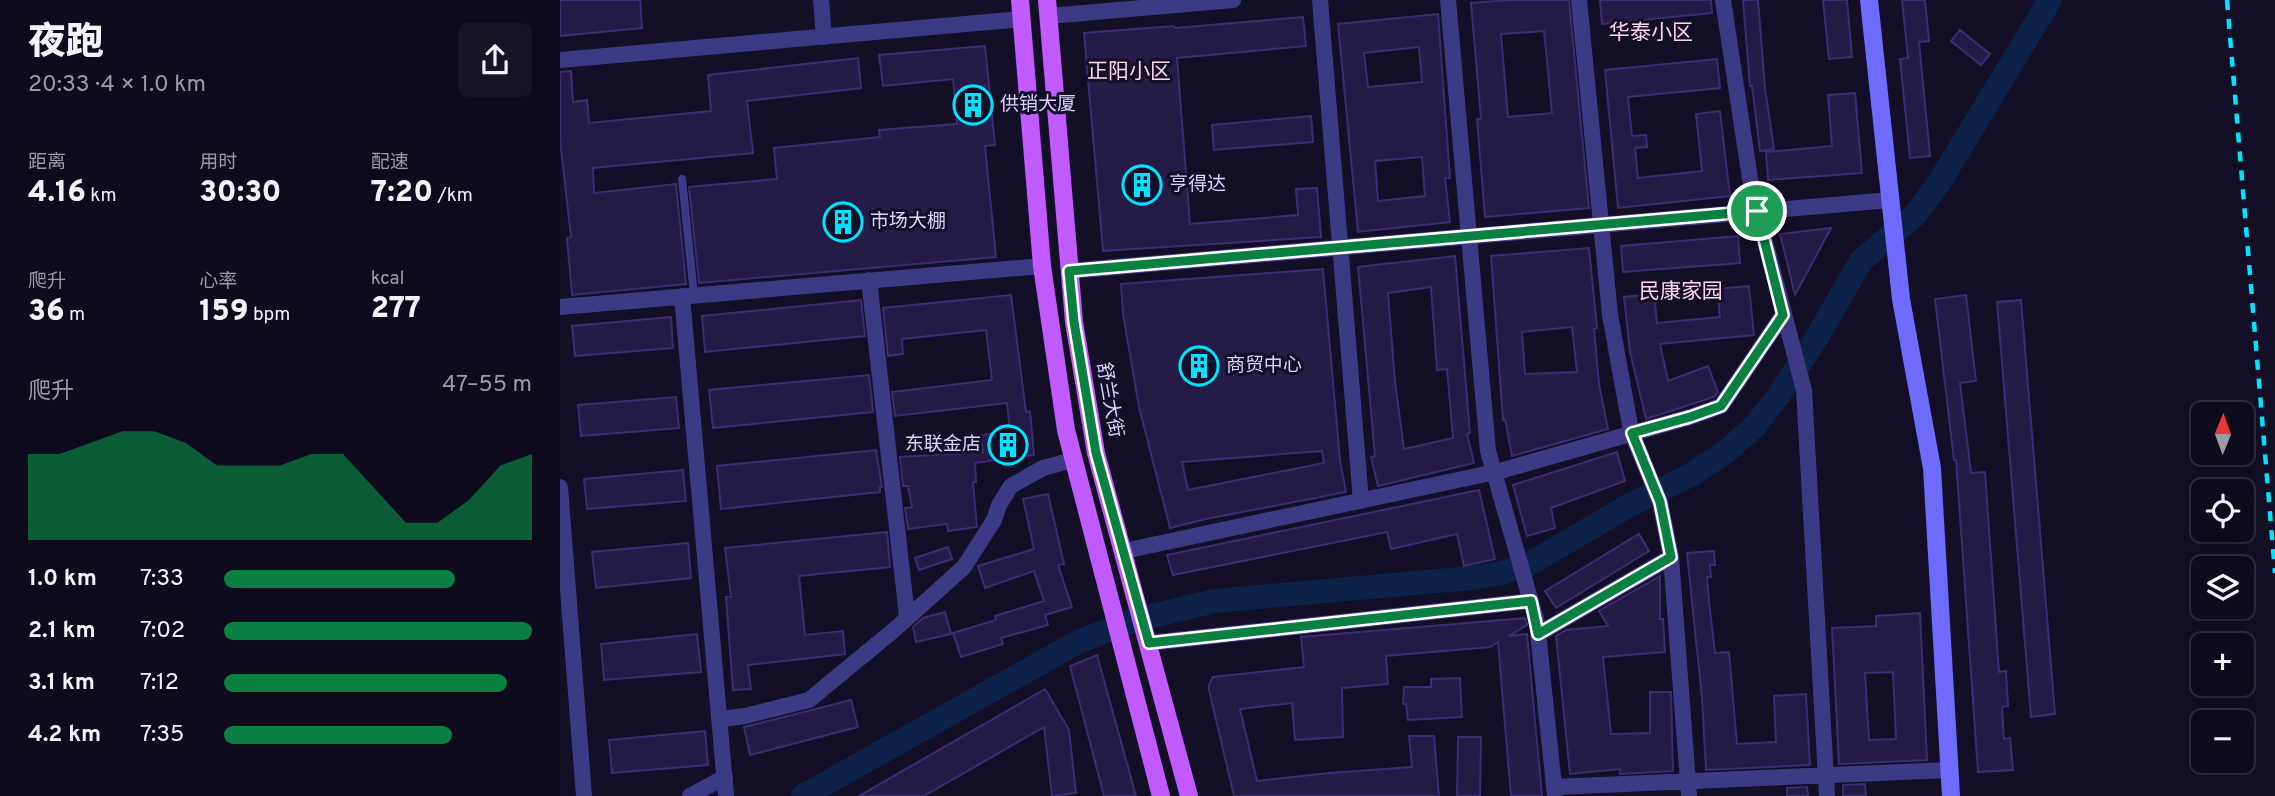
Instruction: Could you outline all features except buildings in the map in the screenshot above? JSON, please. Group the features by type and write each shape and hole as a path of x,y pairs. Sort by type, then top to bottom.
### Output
{"main road":[{"path":"1020,0 1049,326 1073,460 1161,796"},
{"name":"舒兰大街","path":"1048,8 1074,322 1096,453 1189,796"}],"street":[{"path":"821,0 824,37"},
{"path":"1048,8 1233,0"},
{"path":"1320,0 1361,501"},
{"path":"1448,0 1488,451 1538,634 1554,791 1688,788 1826,775 1949,770"},
{"path":"1579,0 1610,315 1632,433 1660,502 1671,557 1688,788"},
{"path":"1723,0 1752,191 1804,390 1827,796"},
{"path":"1869,0 1901,299 1932,468 1951,796"},
{"path":"560,60 1022,19"},
{"path":"1069,271 1890,200"},
{"path":"560,307 1042,266"},
{"path":"869,280 907,616"},
{"path":"688,296 726,787 690,796"},
{"path":"1124,551 1494,473 1721,406 1783,317"},
{"path":"721,719 745,716 809,700 894,630 964,567 994,520 999,505 1011,486 1043,468 1073,460"},
{"path":"560,487 584,796"},
{"path":"1538,634 1671,557"},
{"path":"1149,642 1530,598"}],"lane":[{"path":"682,179 688,296"}],"waterway":[{"path":"803,796 1078,642 1132,621 1214,601 1502,573 1526,566 1628,506 1693,474 1727,451 1755,426 1816,339 1861,261 1915,215 1937,186 2050,0"}],"railway":[{"path":"2227,0 2275,573"}],"place":[{"name":"供销大厦","path":"973,105"},
{"name":"亨得达","path":"1142,185"},
{"name":"市场大棚","path":"843,222"},
{"name":"商贸中心","path":"1199,366"},
{"name":"东联金店","path":"1008,445"}],"district":[{"name":"华泰小区","path":"1651,33"},
{"name":"正阳小区","path":"1129,72"},
{"name":"民康家园","path":"1681,292"}],"route":[{"path":"1757,211 1783,315 1721,406 1632,433 1660,502 1671,557 1538,634 1531,601 1149,643 1096,453 1074,322 1069,271 1757,211"}]}
